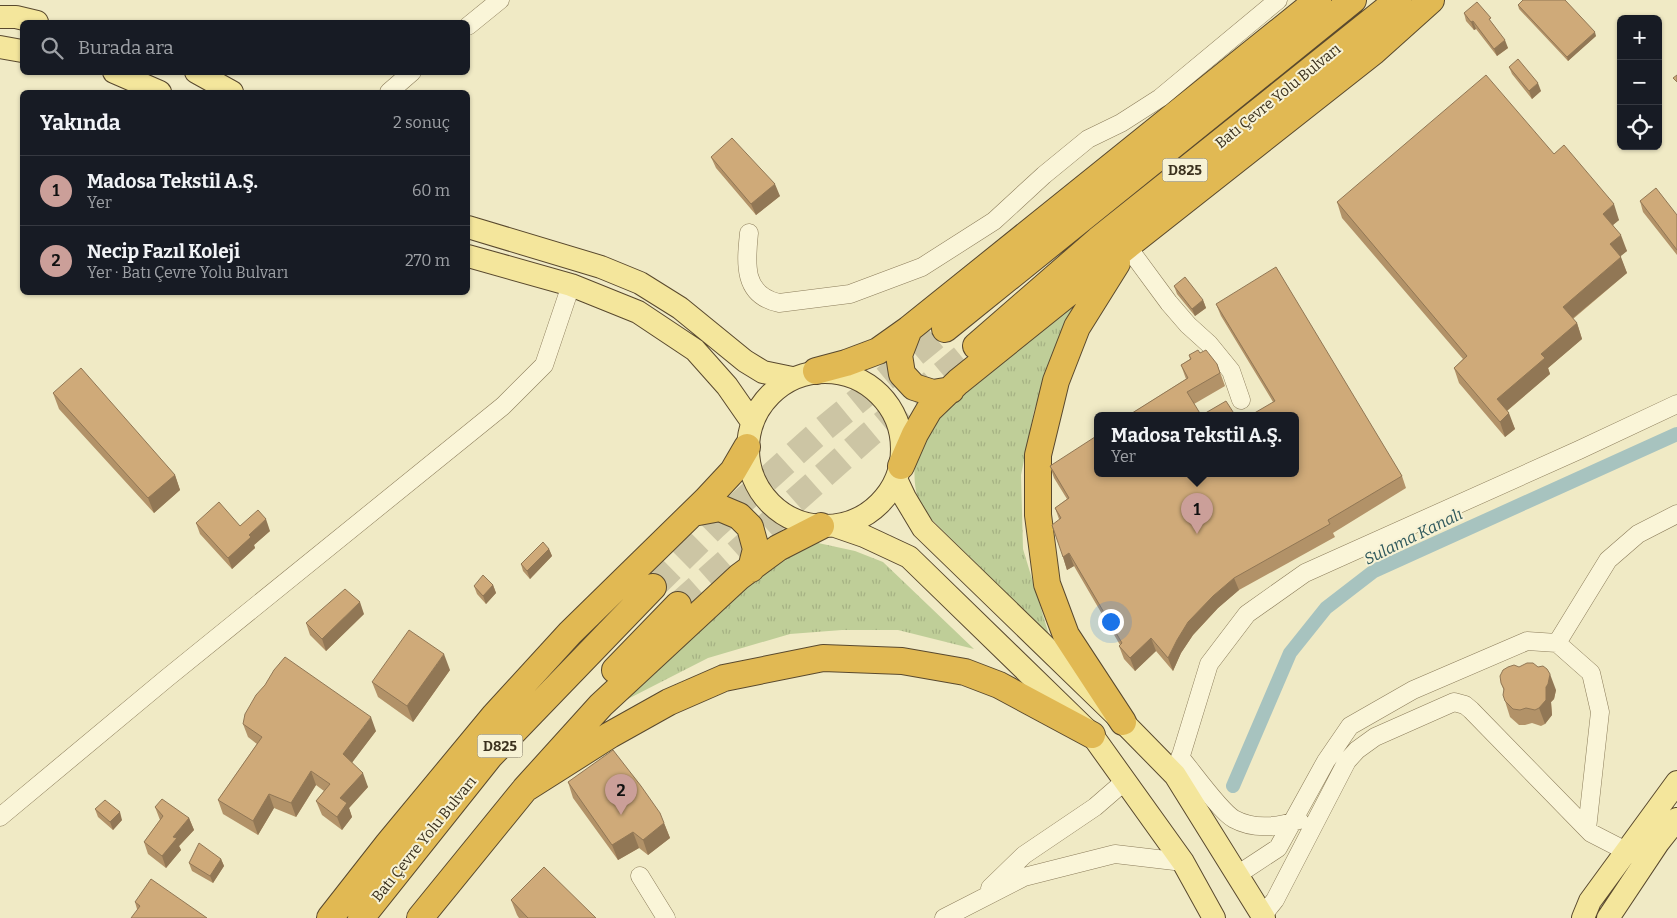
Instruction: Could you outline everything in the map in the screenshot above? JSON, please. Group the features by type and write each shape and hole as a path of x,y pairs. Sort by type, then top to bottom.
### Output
{"highway":[{"path":"804,374 846,363 878,351 909,329 1318,0"},
{"name":"Batı Çevre Yolu Bulvarı","path":"945,329 1353,0"},
{"name":"Batı Çevre Yolu Bulvarı","path":"976,346 1098,240 1398,0"},
{"path":"899,472 915,434 930,410 950,390 1128,246 1374,52 1431,0"},
{"path":"1123,722 1066,635 1048,584 1038,515 1038,455 1056,381 1078,327 1128,246"},
{"path":"909,329 899,355 902,374 914,387 933,393 950,390"},
{"path":"330,918 388,844 494,716 570,633 733,472 749,435"},
{"path":"693,513 720,508 739,516 750,527 756,549 751,569"},
{"path":"420,918 525,789 601,705 739,577 778,548 828,526"},
{"name":"Batı Çevre Yolu Bulvarı","path":"361,918 490,756 653,587"},
{"name":"Batı Çevre Yolu Bulvarı","path":"400,918 532,755 678,605"},
{"path":"525,789 610,735 669,702 724,678 823,658 902,661 965,672 999,685 1092,735"}],"main road":[{"path":"0,47 20,51"},
{"path":"121,75 155,90"},
{"path":"201,75 228,90"},
{"path":"470,228 601,268 640,283 680,308 745,361 763,372 804,374 841,372 864,381 883,396 896,418 902,442 899,472 905,498 923,528 1123,722 1177,766 1237,875 1263,917"},
{"path":"470,257 571,285 638,312 695,350 727,386 749,435 750,471 760,492 776,510 798,522 828,526 864,536 909,557 1092,735 1184,862 1214,918"},
{"path":"749,435 761,404 775,389 804,374"},
{"path":"828,526 854,521 872,510 886,496 899,472"},
{"path":"1583,918 1590,901 1677,782"},
{"path":"1608,918 1658,843 1677,819"}],"street":[{"path":"470,24 500,0"},
{"path":"749,233 746,263 753,286 768,301 779,303 850,294 922,267 994,221 1044,175 1088,139 1121,123 1160,98 1278,0"},
{"path":"391,90 409,75"},
{"path":"1128,246 1169,303 1188,325 1209,344 1231,371 1241,400"},
{"path":"0,817 166,678 503,406 544,365 571,285"},
{"path":"1319,814 1292,822 1262,827 1246,824 1232,818 1177,766 1209,664 1247,614 1305,573 1677,404"},
{"path":"1558,643 1608,560 1638,534 1677,514"},
{"path":"1237,875 1278,848 1326,761 1350,726 1413,690 1527,641 1558,643 1591,673 1600,712 1587,829"},
{"path":"1263,917 1275,900 1347,761 1357,750 1376,737 1448,704 1459,702 1471,710 1591,833 1626,851"},
{"path":"977,901 1024,855 1095,807 1125,780"},
{"path":"944,918 1024,877 1115,854 1184,862"},
{"path":"640,876 666,918"}],"green space":[{"path":"1086,293 1051,361 1034,411 1021,475 1023,549 1049,635 920,508 916,493 916,458 925,438 940,415"},
{"path":"809,541 855,551 883,562 974,649 898,630 842,630 790,634 708,658 616,705 789,548"}],"building":[{"path":"1523,0 1565,0 1595,32 1567,57 1518,5"},
{"path":"1477,2 1491,18 1489,19 1505,40 1494,49 1473,21 1471,22 1464,13"},
{"path":"1518,59 1538,83 1529,91 1509,67"},
{"path":"1486,75 1554,154 1564,145 1614,204 1603,214 1621,235 1610,244 1621,257 1563,307 1577,323 1541,354 1545,358 1497,399 1509,413 1500,422 1454,368 1467,356 1337,202"},
{"path":"732,138 775,184 751,204 711,157"},
{"path":"1656,188 1677,215 1677,250 1640,201"},
{"path":"1276,267 1402,476 1328,520 1330,524 1234,578 1213,596 1188,622 1168,658 1151,638 1130,658 1119,646 1122,643 1069,553 1063,557 1052,525 1061,518 1055,508 1069,498 1050,466 1094,438 1094,477 1299,477 1299,412 1256,412 1275,401 1216,304"},
{"path":"1185,277 1203,300 1192,309 1174,286"},
{"path":"1198,350 1200,353 1206,350 1217,364 1220,373 1187,392 1199,412 1134,412 1188,378 1181,365 1191,359 1189,355"},
{"path":"81,368 175,475 148,498 53,393"},
{"path":"1226,401 1233,412 1207,412"},
{"path":"219,502 240,526 258,510 266,519 249,535 251,537 228,558 196,523"},
{"path":"543,542 549,549 527,571 521,564"},
{"path":"483,575 493,585 483,596 474,586"},
{"path":"345,589 360,602 322,639 306,623"},
{"path":"409,630 444,654 407,706 372,682"},
{"path":"285,657 371,717 343,754 363,773 340,798 347,803 337,817 316,801 330,784 311,771 291,803 269,794 253,821 218,800 262,737 243,724 245,714 256,695"},
{"path":"1527,663 1533,663 1538,667 1543,666 1550,674 1546,687 1546,700 1535,710 1526,708 1520,710 1513,709 1505,701 1500,676 1503,670 1508,667 1514,665 1519,667"},
{"path":"613,750 660,813 664,823 643,840 633,832 612,845 568,782"},
{"path":"162,799 189,818 173,837 177,838 162,856 144,842 163,816 155,807"},
{"path":"105,800 120,812 110,822 95,809"},
{"path":"199,843 221,859 210,876 189,863"},
{"path":"544,867 596,918 528,918 511,900"},
{"path":"151,879 207,918 131,918 140,906 135,902"}],"waterway":[{"name":"Sulama Kanalı","path":"1233,786 1290,653 1326,608 1374,571 1677,434"}],"tunnel":[{"path":"653,587 715,526 816,435 945,329"},
{"path":"678,605 869,435 976,346"}],"place":[{"name":"Madosa Tekstil A.Ş.","path":"1197,534"},
{"name":"Necip Fazıl Koleji","path":"621,815"}]}
